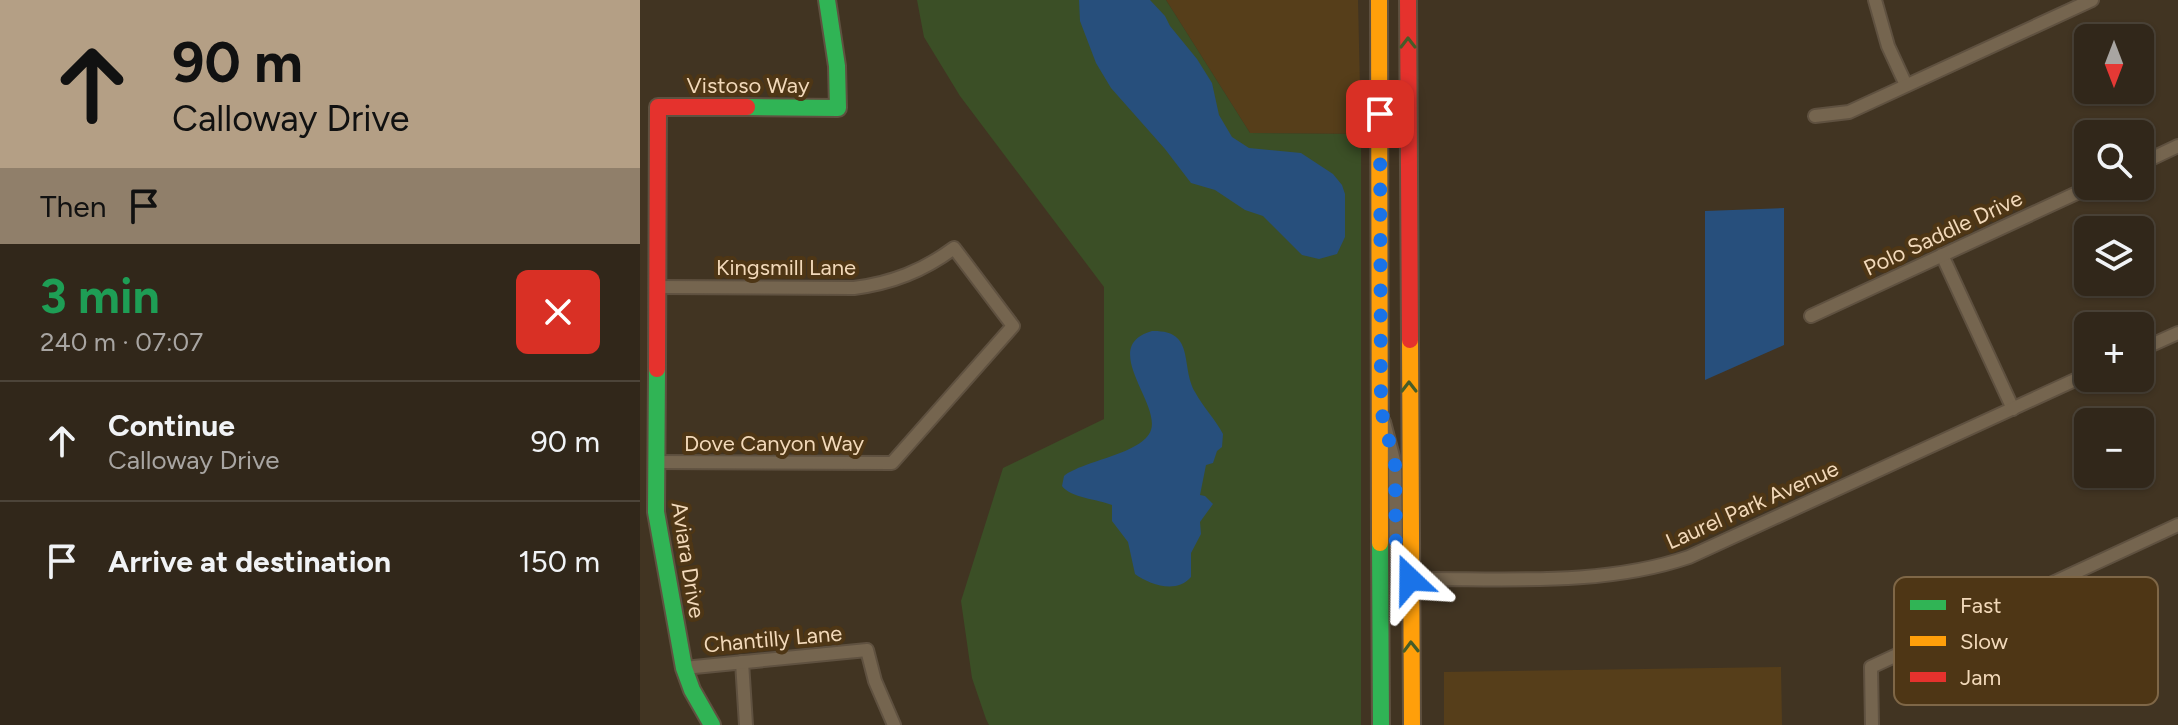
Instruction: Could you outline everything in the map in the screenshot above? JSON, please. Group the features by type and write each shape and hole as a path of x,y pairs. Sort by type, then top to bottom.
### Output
{"main road":[{"name":"Vistoso Way","path":"658,107 838,108 837,66 827,0"},
{"path":"1379,0 1381,725"},
{"path":"1408,0 1412,725"},
{"name":"Aviara Drive","path":"658,107 655,462 659,542 684,668 692,690 712,725"}],"street":[{"path":"1875,0 1888,46 1906,85"},
{"path":"1815,116 1849,112 2092,0"},
{"path":"2154,157 2178,146"},
{"name":"Polo Saddle Drive","path":"1811,316 2074,194"},
{"name":"Kingsmill Lane","path":"656,287 854,288 875,285 919,271 954,248 1013,326 892,463"},
{"path":"1942,255 2013,409"},
{"path":"2154,344 2178,333"},
{"name":"Laurel Park Avenue","path":"1410,579 1603,576 1663,566 1706,550 2074,381"},
{"path":"1381,410 1395,464 1399,571 1410,579"},
{"name":"Dove Canyon Way","path":"655,462 892,463"},
{"path":"2066,577 2178,525"},
{"name":"Chantilly Lane","path":"684,668 867,650 875,681 894,725"},
{"path":"1872,725 1871,667 1894,656"},
{"path":"742,662 746,725"}],"shaded area":[{"path":"1166,0 1358,0 1361,134 1250,133"},
{"path":"1781,667 1782,725 1444,725 1444,672"}],"green space":[{"path":"917,0 1166,0 1250,133 1361,134 1361,725 989,725 972,678 961,601 1003,468 1104,419 1104,287 960,96 924,37"}],"water":[{"path":"1079,0 1150,0 1165,16 1212,83 1219,115 1232,137 1249,148 1301,153 1333,174 1345,194 1345,237 1337,254 1319,259 1302,255 1263,216 1245,210 1215,190 1191,183 1111,88 1096,63 1080,21"},
{"path":"1784,208 1784,345 1705,380 1705,211"},
{"path":"1152,331 1166,332 1181,343 1195,392 1223,434 1222,447 1213,463 1206,465 1200,495 1213,504 1200,522 1201,534 1191,553 1191,577 1171,586 1148,582 1135,574 1128,542 1112,521 1112,505 1078,496 1062,486 1064,476 1073,470 1137,445 1151,430 1148,405 1131,362 1131,349 1137,338"}],"traffic: fast":[{"path":"747,107 838,108 837,66 827,0"},
{"path":"657,369 656,512 684,668 692,690 712,725"},
{"path":"1380,543 1381,725"}],"traffic: slow":[{"path":"1379,0 1380,543"},
{"path":"1410,340 1412,725"}],"traffic: jam":[{"path":"1408,0 1410,340"},
{"path":"657,369 658,107 747,107"}],"route":[{"path":"1380,114 1381,410 1395,464 1399,571 1410,579"}]}
